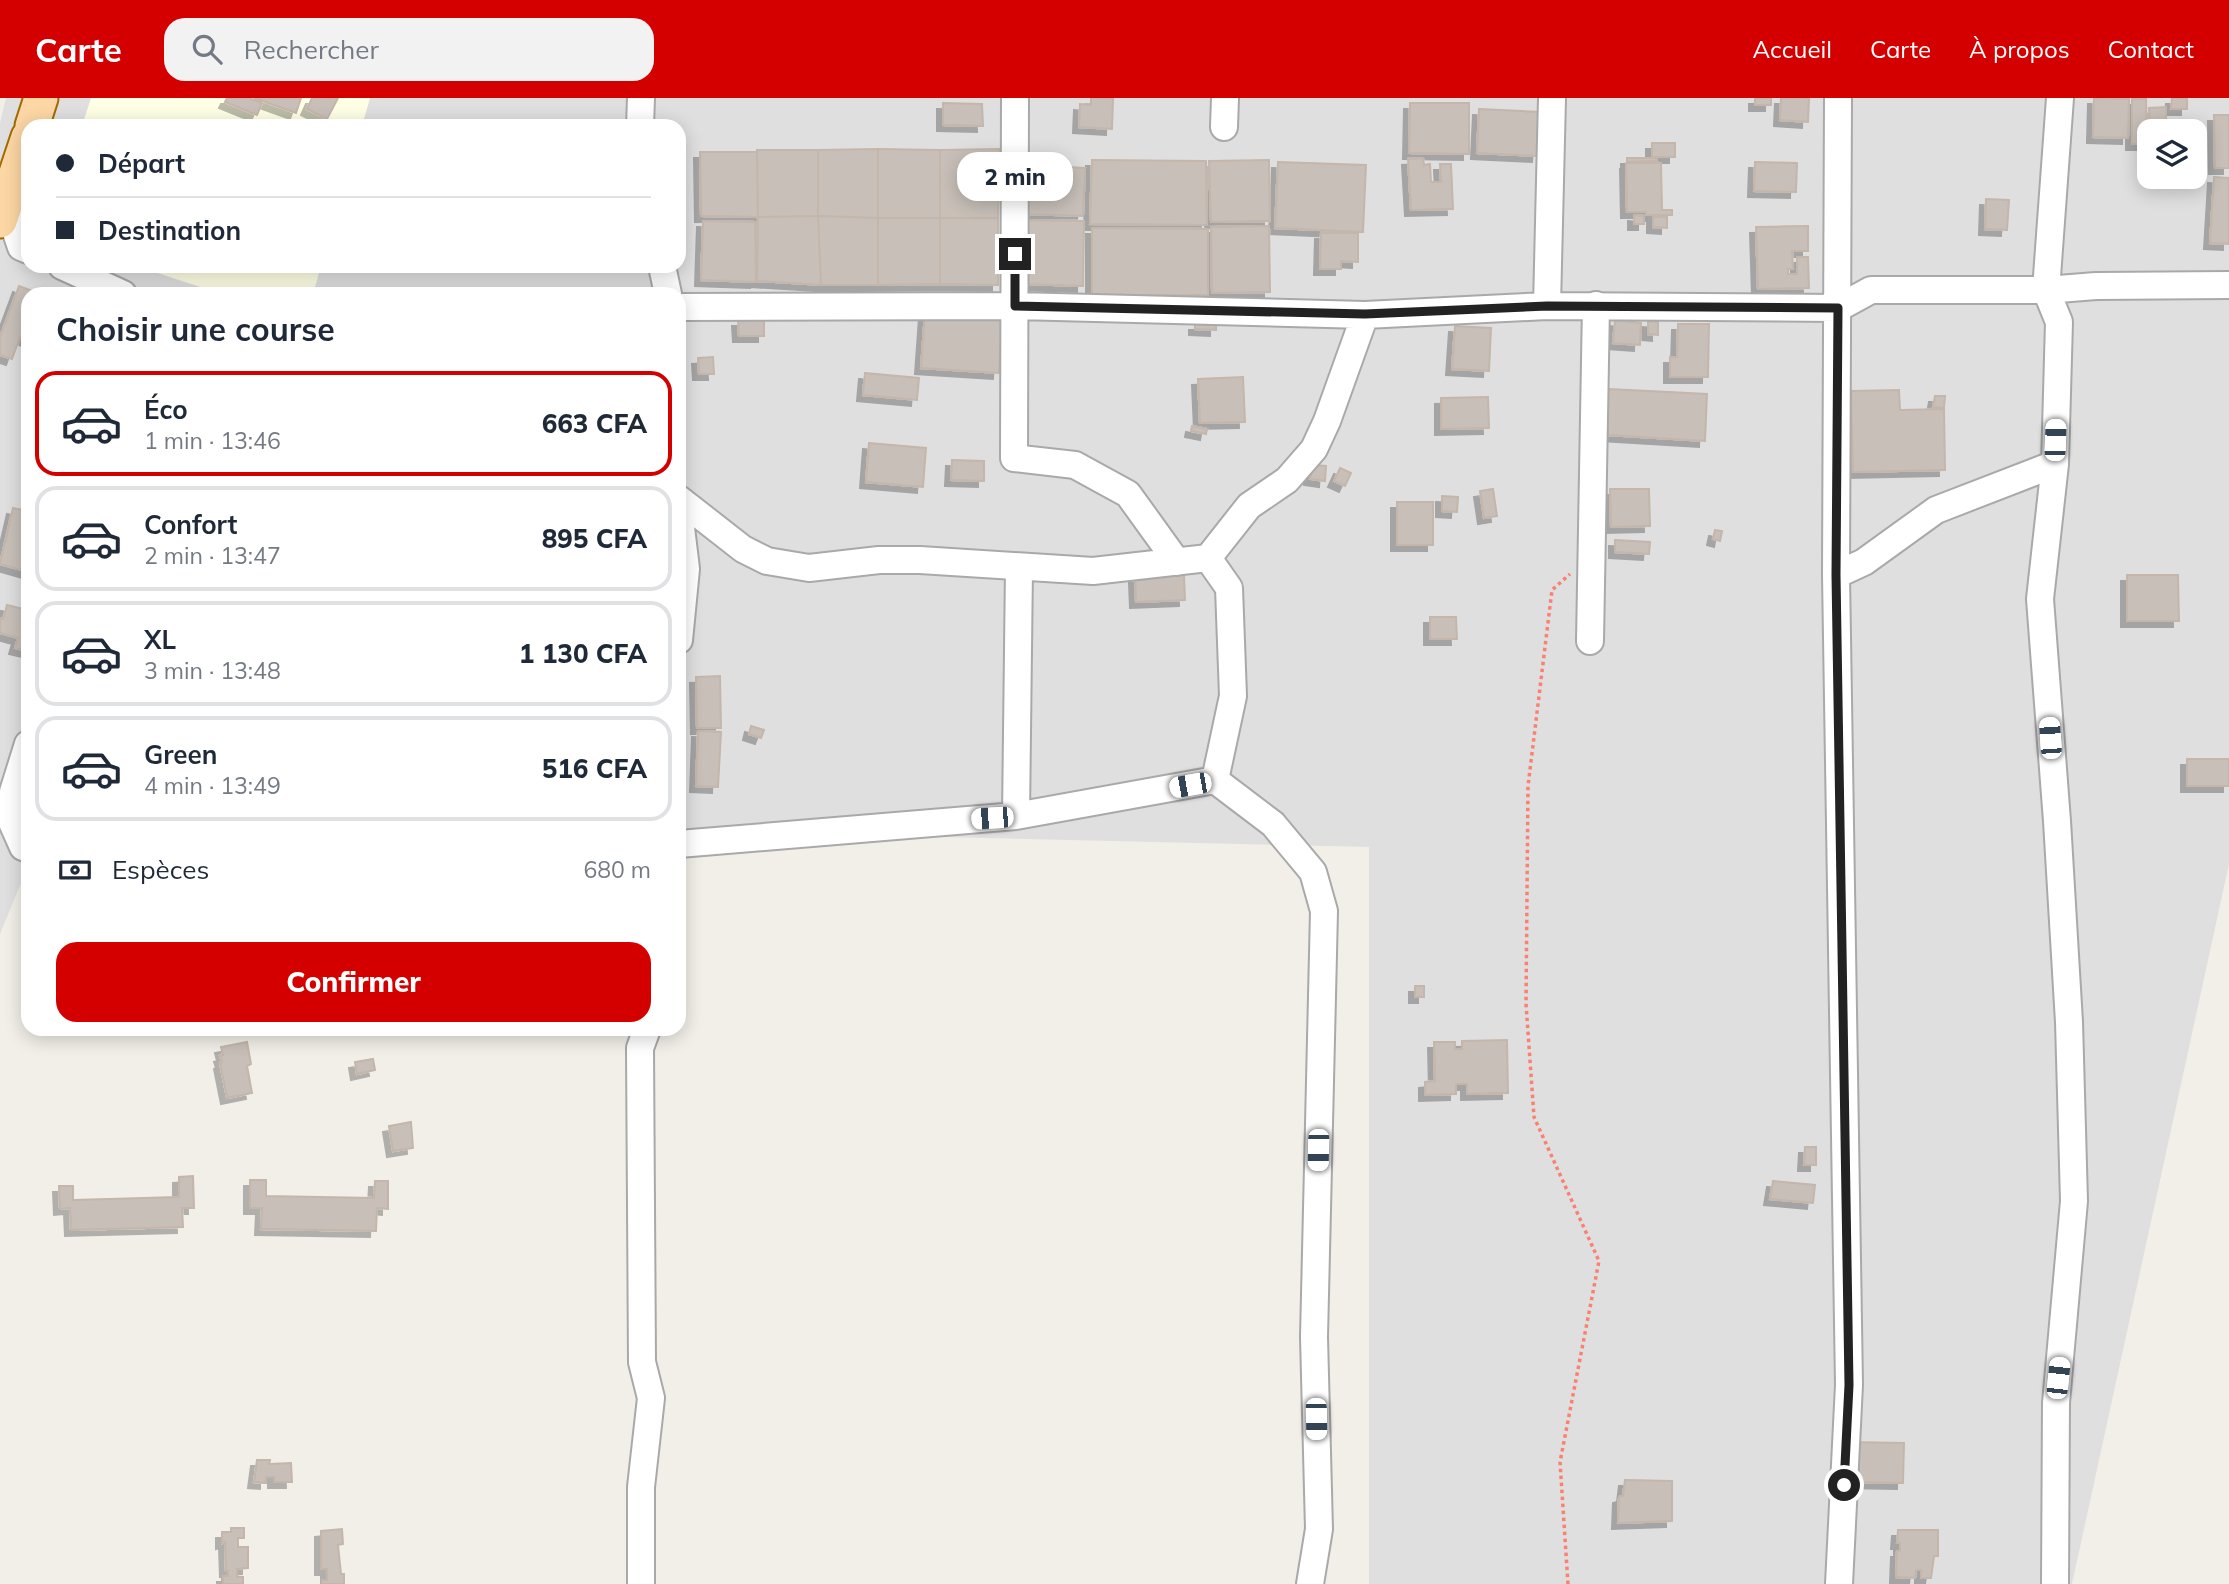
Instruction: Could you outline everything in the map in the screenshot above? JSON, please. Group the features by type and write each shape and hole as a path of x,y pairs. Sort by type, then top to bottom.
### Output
{"main road":[{"path":"34,119 41,98"},
{"path":"3,212 21,158"}],"street":[{"path":"640,119 641,98"},
{"path":"1015,98 1014,458 1075,465 1128,494 1177,562"},
{"path":"1224,127 1225,98"},
{"path":"1547,306 1552,98"},
{"path":"1838,98 1836,575 1849,1385 1839,1584"},
{"path":"2055,1584 2056,1403 2074,1201 2068,1009 2040,599 2055,464 2059,322 2046,290 2060,98"},
{"path":"3,212 21,247"},
{"path":"77,273 108,287"},
{"path":"686,307 1015,306 1365,314 1596,305 1838,308 1871,290 2046,290 2109,285 2229,285"},
{"path":"1590,641 1596,305"},
{"path":"686,504 743,549 767,561 809,568 828,564 906,560 1093,571 1208,558 1249,506 1287,480 1314,449 1365,314"},
{"path":"1836,575 1864,562 1936,510 2055,464"},
{"path":"1208,558 1229,587 1233,696 1215,780"},
{"path":"1016,817 1019,567"},
{"path":"21,766 13,792 10,818 21,843"},
{"path":"686,843 1016,817 1215,780 1273,824 1313,872 1324,911 1314,1337 1319,1529 1310,1584"},
{"path":"641,1584 641,1487 651,1398 642,1362 640,1048 644,1036"}],"path":[{"path":"1568,1584 1560,1462 1599,1261 1534,1117 1526,1004 1528,786 1552,590 1591,553"}],"shaded area":[{"path":"6,98 2229,98 2229,864 2072,1584 1369,1584 1369,847 686,831 686,287 21,287 21,883 0,934 0,123"},
{"path":"91,98 370,98 364,119 84,119"},
{"path":"158,273 319,273 315,287 200,287"}],"building":[{"path":"227,98 249,98 262,103 257,115 225,102"},
{"path":"254,98 301,98 296,113"},
{"path":"312,98 338,98 327,119 307,109"},
{"path":"1091,98 1113,98 1112,129 1079,127 1080,104 1091,105"},
{"path":"1755,98 1771,98 1771,105 1755,105"},
{"path":"1781,98 1809,98 1808,122 1780,120"},
{"path":"2094,98 2129,99 2128,138 2093,137"},
{"path":"2172,98 2187,98 2187,109 2171,109"},
{"path":"2132,99 2146,99 2146,119 2137,119 2137,144 2132,144"},
{"path":"943,103 982,104 983,126 943,125"},
{"path":"1410,103 1469,103 1469,154 1409,153"},
{"path":"2166,107 2166,119 2150,119 2149,108"},
{"path":"1479,109 1541,112 1538,156 1477,153"},
{"path":"2214,115 2229,115 2229,168 2215,168"},
{"path":"1652,143 1675,143 1675,157 1652,157"},
{"path":"878,149 940,150 940,218 878,218"},
{"path":"878,149 878,218 818,216 818,150"},
{"path":"999,149 998,218 940,218 940,150"},
{"path":"757,150 818,150 818,216 758,217"},
{"path":"700,152 757,152 758,217 701,216"},
{"path":"1423,158 1424,165 1430,164 1431,182 1441,182 1440,164 1451,164 1453,209 1411,210 1408,159"},
{"path":"1627,158 1656,158 1657,161 1627,162"},
{"path":"1092,160 1206,161 1207,225 1090,224"},
{"path":"1269,160 1270,221 1211,222 1209,161"},
{"path":"1278,162 1366,165 1363,232 1275,228"},
{"path":"1755,162 1797,163 1796,192 1754,191"},
{"path":"1626,163 1661,163 1662,210 1672,210 1672,215 1627,212"},
{"path":"1026,165 1085,168 1083,216 1024,214"},
{"path":"2214,177 2229,178 2229,244 2210,243"},
{"path":"1986,199 2009,200 2007,230 1985,229"},
{"path":"1634,215 1644,216 1644,224 1634,224"},
{"path":"818,216 821,285 757,281 758,217"},
{"path":"818,216 878,218 878,285 821,285"},
{"path":"1653,217 1667,217 1667,228 1653,227"},
{"path":"878,218 940,218 940,284 878,285"},
{"path":"940,218 998,218 998,285 940,284"},
{"path":"1023,220 1084,221 1083,286 1022,284"},
{"path":"703,221 755,222 756,282 701,280"},
{"path":"1269,226 1270,292 1212,293 1211,227"},
{"path":"1808,226 1808,251 1792,251 1793,269 1788,269 1788,274 1797,274 1797,257 1808,257 1809,288 1758,289 1756,227"},
{"path":"1092,228 1208,229 1208,295 1092,295"},
{"path":"1321,233 1358,233 1358,262 1341,261 1341,269 1320,269"},
{"path":"19,286 22,287 21,337 12,359 0,355 0,337"},
{"path":"925,312 1002,317 999,373 921,368"},
{"path":"738,320 764,320 764,336 739,336"},
{"path":"1615,320 1641,323 1640,345 1613,343"},
{"path":"1648,321 1658,322 1658,335 1648,334"},
{"path":"1195,324 1216,324 1216,330 1195,329"},
{"path":"1678,324 1709,324 1708,377 1670,377 1670,357 1677,357"},
{"path":"1455,326 1491,328 1489,371 1452,369"},
{"path":"713,357 714,374 699,374 698,358"},
{"path":"865,373 919,378 917,400 863,395"},
{"path":"1243,377 1245,422 1200,423 1198,379"},
{"path":"1609,389 1707,394 1705,441 1607,435"},
{"path":"1899,390 1900,410 1944,409 1945,470 1853,472 1851,391"},
{"path":"1935,396 1945,396 1944,408 1933,407"},
{"path":"1488,397 1489,428 1441,429 1441,398"},
{"path":"1192,426 1207,429 1206,434 1191,431"},
{"path":"869,443 926,448 923,487 866,482"},
{"path":"952,460 984,461 984,481 951,480"},
{"path":"1312,465 1326,466 1325,481 1310,479"},
{"path":"1340,468 1351,473 1345,486 1334,481"},
{"path":"1493,489 1497,516 1484,518 1480,491"},
{"path":"1610,489 1649,489 1650,526 1611,527"},
{"path":"1442,496 1458,497 1457,512 1442,511"},
{"path":"1397,502 1433,502 1433,545 1397,545"},
{"path":"13,508 21,510 21,570 0,564"},
{"path":"1715,530 1722,531 1720,541 1713,539"},
{"path":"1615,540 1650,542 1649,554 1615,552"},
{"path":"1184,575 1185,600 1136,602 1135,577"},
{"path":"2127,575 2178,575 2179,621 2127,621"},
{"path":"7,605 21,608 21,649 15,648 18,638 0,633 0,618 3,619"},
{"path":"1430,617 1456,617 1457,639 1430,639"},
{"path":"720,676 721,728 697,728 696,677"},
{"path":"751,726 764,730 761,738 749,734"},
{"path":"698,731 721,732 718,787 696,786"},
{"path":"2187,759 2229,759 2229,786 2187,786"},
{"path":"1415,986 1424,986 1424,997 1415,997"},
{"path":"1507,1040 1508,1093 1467,1094 1467,1084 1456,1084 1456,1094 1425,1095 1425,1082 1435,1081 1434,1042 1455,1042 1455,1049 1462,1049 1462,1041"},
{"path":"247,1042 251,1064 247,1066 252,1093 227,1098 220,1063 220,1056 223,1055 221,1047"},
{"path":"373,1059 375,1070 357,1074 355,1062"},
{"path":"411,1122 413,1148 393,1151 389,1126"},
{"path":"1805,1147 1816,1147 1816,1165 1804,1165"},
{"path":"193,1176 194,1208 182,1208 183,1227 71,1230 70,1208 60,1209 59,1186 73,1186 73,1200 179,1197 179,1177"},
{"path":"250,1180 266,1180 266,1196 374,1198 375,1181 388,1181 388,1209 377,1208 376,1231 261,1229 262,1208 250,1208"},
{"path":"1773,1181 1815,1185 1813,1203 1770,1199"},
{"path":"1849,1442 1904,1443 1903,1483 1848,1482"},
{"path":"257,1460 270,1460 269,1464 291,1463 292,1482 274,1482 274,1477 266,1477 266,1483 254,1482"},
{"path":"1625,1480 1672,1481 1672,1521 1618,1523 1619,1497 1623,1496"},
{"path":"231,1528 244,1528 244,1538 238,1538 238,1547 248,1547 248,1568 237,1569 237,1577 243,1577 243,1584 223,1584 223,1576 228,1576 228,1571 222,1532 231,1532"},
{"path":"342,1529 343,1544 338,1545 344,1584 322,1584 322,1580 327,1580 327,1569 321,1569 321,1531"},
{"path":"1898,1530 1938,1530 1938,1556 1934,1556 1931,1578 1921,1578 1921,1570 1916,1570 1915,1578 1896,1577 1897,1551 1900,1551 1900,1543 1897,1543"}],"route":[{"path":"1015,254 1015,306 1365,314 1596,305 1838,308 1836,575 1849,1385 1844,1485"}]}
